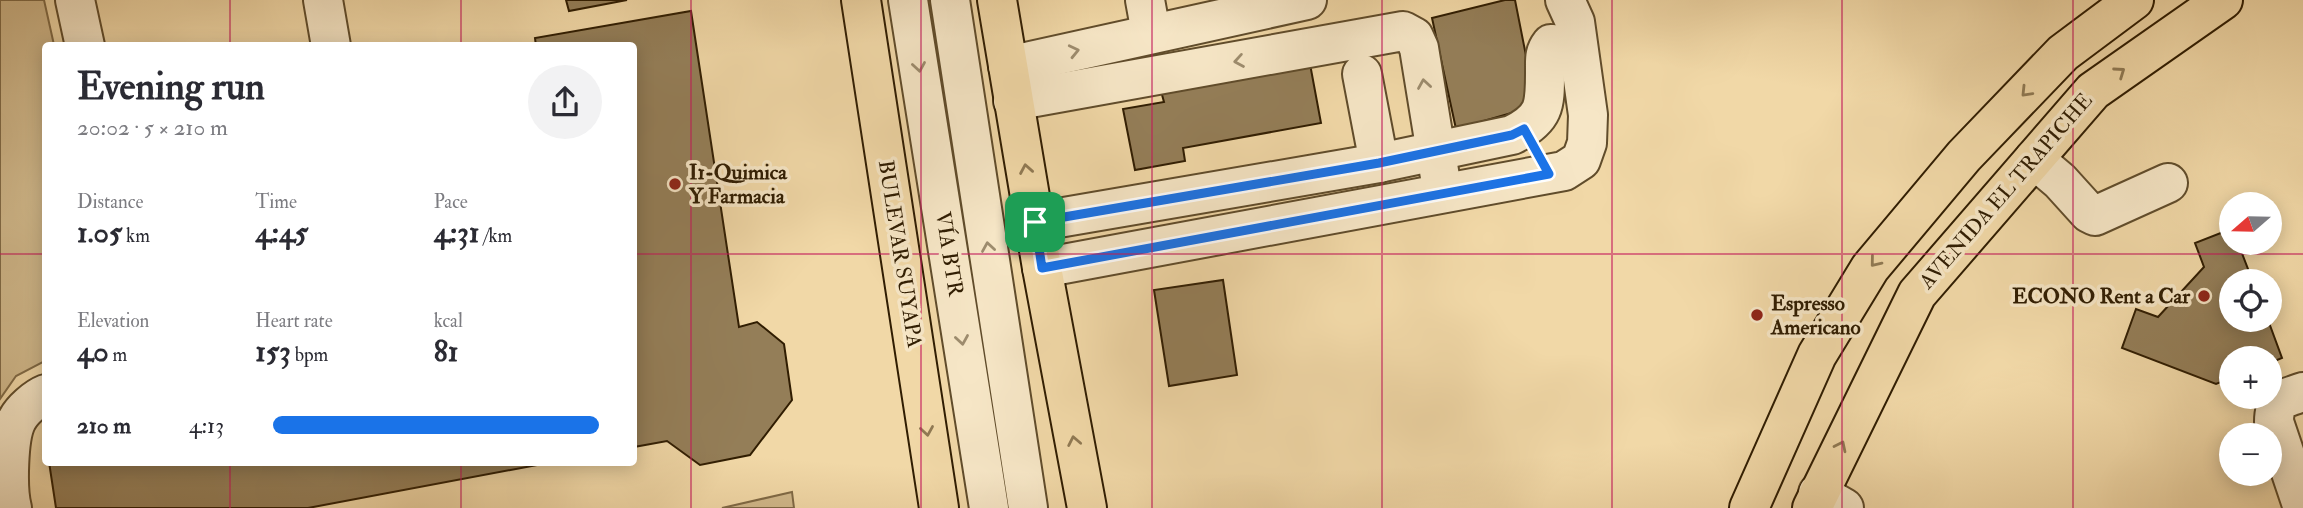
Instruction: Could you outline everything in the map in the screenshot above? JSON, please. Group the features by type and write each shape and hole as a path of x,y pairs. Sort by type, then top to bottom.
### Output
{"main road":[{"name":"BULEVAR SUYAPA","path":"861,0 939,508"},
{"path":"997,0 1042,268 1087,508"},
{"path":"1750,505 1817,355 1870,268 1964,156 2063,53 2134,0"},
{"name":"AVENIDA EL TRAPICHE","path":"1824,503 1917,294 2093,91 2223,0"}],"street":[{"path":"75,0 84,42"},
{"path":"323,0 330,42"},
{"name":"VÍA BTR","path":"908,0 989,508"},
{"name":"VÍA BTR","path":"950,0 1028,508"},
{"path":"1011,84 1148,17 1307,0"},
{"path":"1042,268 1563,171 1581,160 1587,143 1588,115 1575,22 1565,0"},
{"path":"1011,84 1403,31 1414,37 1419,48 1443,194"},
{"path":"1035,222 1379,163 1512,135 1524,129 1543,110 1545,52 1551,44 1578,47"},
{"path":"1362,74 1379,163"},
{"path":"1524,129 1549,174"},
{"path":"2034,159 2095,216 2168,183"},
{"path":"2303,392 2280,400 2274,409 2274,422 2303,508"},
{"path":"12,508 9,455 17,419 42,396"}],"shaded area":[{"path":"0,0 44,0 53,42 42,42 42,363 16,376 0,399"},
{"path":"792,492 794,508 722,508"}],"building":[{"path":"566,0 627,0 569,11"},
{"path":"1505,0 1515,0 1536,106 1456,129 1432,18"},
{"name":"I1-Quimica Y Farmacia","path":"691,11 739,327 757,322 784,344 792,400 750,455 700,465 667,441 637,446 637,42 536,42 535,38"},
{"path":"1310,64 1321,123 1183,148 1185,161 1135,170 1123,109 1164,102 1161,91"},
{"name":"ECONO Rent a Car","path":"2219,234 2219,256 2243,256 2248,269 2219,269 2219,332 2272,332 2278,346 2219,346 2219,383 2216,384 2122,348 2136,309 2158,317 2204,267 2195,243"},
{"path":"1223,280 1237,375 1169,386 1154,290"},
{"path":"50,466 532,466 308,508 56,508"}],"place":[{"name":"I1-Quimica Y Farmacia","path":"675,184"},
{"name":"ECONO Rent a Car","path":"2204,296"},
{"name":"Espresso Americano","path":"1757,315"}],"route":[{"path":"1524,129 1549,174 1042,268 1035,222 1379,163 1512,135 1524,129"}]}
